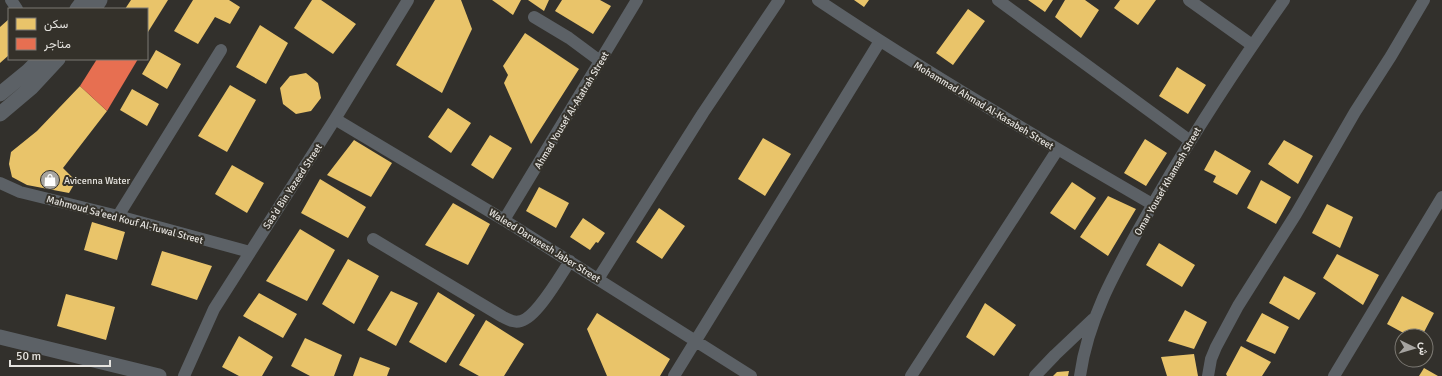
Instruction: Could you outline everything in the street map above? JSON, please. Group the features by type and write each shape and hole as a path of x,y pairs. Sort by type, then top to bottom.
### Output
{"street":[{"path":"78,8 84,0"},
{"name":"Saa'd Bin Yazeed Street","path":"184,376 214,309 335,119 408,0"},
{"name":"Ahmad Yousef Al-Atatrah Street","path":"504,220 637,0"},
{"path":"598,279 703,113 779,0"},
{"name":"Mohammad Ahmad Al-Kasabeh Street","path":"818,0 987,108 1152,204"},
{"path":"998,0 1190,140"},
{"path":"1189,0 1252,45"},
{"name":"Omar Yousef Khamash Street","path":"1080,376 1082,361 1094,318 1111,279 1152,204 1190,140 1252,45 1284,0"},
{"path":"1208,376 1211,360 1216,347 1238,306 1296,214 1355,112 1391,56 1424,0"},
{"path":"534,17 569,38 600,60"},
{"path":"674,376 880,41"},
{"path":"118,216 221,50"},
{"path":"0,94 39,60"},
{"path":"0,114 32,87 57,60"},
{"name":"Waleed Darweesh Jaber Street","path":"335,119 504,220 751,376"},
{"path":"912,376 1058,149"},
{"name":"Mahmoud Sa'eed Kouf Al-Tuwal Street","path":"0,183 20,192 118,216 250,252"},
{"path":"1334,376 1442,197"},
{"path":"372,239 503,317 516,322 521,321 531,315 540,306 570,261"},
{"path":"1035,376 1094,318"},
{"path":"0,337 159,376"}],"building: سكن":[{"path":"131,0 168,0 148,32 148,8 126,8"},
{"path":"193,0 229,0 240,7 230,24 215,17 198,44 174,31"},
{"path":"312,0 321,0 356,24 333,54 294,28"},
{"path":"435,0 461,0 472,29 442,93 396,65"},
{"path":"492,0 521,0 513,15"},
{"path":"528,0 549,0 544,11"},
{"path":"562,0 600,0 611,6 593,34 555,11"},
{"path":"854,0 869,0 864,7"},
{"path":"1028,0 1053,0 1045,12"},
{"path":"1065,0 1085,0 1099,10 1081,38 1055,17"},
{"path":"1120,0 1156,0 1138,25 1114,8"},
{"path":"968,9 985,21 953,65 936,53"},
{"path":"8,20 8,56 0,63 0,27"},
{"path":"260,25 288,43 266,84 236,67"},
{"path":"525,33 579,69 531,144 504,83 508,75 503,66"},
{"path":"156,50 181,64 167,89 142,74"},
{"path":"1177,67 1206,85 1188,114 1159,96"},
{"path":"306,73 318,83 321,98 311,111 296,114 283,104 280,88 290,76"},
{"path":"230,85 256,100 227,152 198,136"},
{"path":"80,86 107,111 63,168 76,181 69,193 27,185 12,177 9,164 11,152 37,131"},
{"path":"132,89 159,104 147,126 120,110"},
{"path":"448,108 471,123 451,153 428,137"},
{"path":"490,135 512,148 493,179 471,165"},
{"path":"763,138 791,154 765,196 738,179"},
{"path":"1145,139 1167,153 1146,186 1124,173"},
{"path":"354,140 392,163 371,197 327,175"},
{"path":"1284,140 1313,156 1298,184 1268,164"},
{"path":"1215,150 1251,171 1237,195 1213,182 1216,176 1204,170"},
{"path":"232,165 264,183 247,213 215,194"},
{"path":"320,179 366,207 348,238 301,213"},
{"path":"1261,180 1291,197 1276,224 1247,208"},
{"path":"1072,182 1096,198 1075,230 1050,213"},
{"path":"539,187 569,203 556,228 526,211"},
{"path":"1108,196 1136,209 1108,256 1080,237"},
{"path":"453,203 490,224 468,265 425,245"},
{"path":"1327,204 1353,217 1340,248 1312,233"},
{"path":"659,208 685,226 662,259 636,242"},
{"path":"583,218 605,233 598,243 596,242 590,250 570,237"},
{"path":"92,222 125,232 117,260 84,250"},
{"path":"300,229 335,250 307,301 266,281"},
{"path":"1159,243 1195,265 1182,287 1146,265"},
{"path":"162,251 212,266 197,300 151,285"},
{"path":"1337,254 1379,275 1363,305 1323,278"},
{"path":"348,259 379,276 354,324 322,304"},
{"path":"1284,276 1316,293 1299,320 1269,303"},
{"path":"391,291 418,303 396,346 367,330"},
{"path":"438,292 475,315 446,363 409,342"},
{"path":"259,293 297,314 283,338 243,316"},
{"path":"66,294 115,307 106,340 57,326"},
{"path":"1402,296 1434,313 1426,328 1394,328 1387,324"},
{"path":"985,303 1016,325 994,356 966,337"},
{"path":"1185,310 1207,322 1194,349 1168,341"},
{"path":"597,313 670,359 660,376 607,376 587,329"},
{"path":"1262,313 1289,327 1275,354 1246,341"},
{"path":"486,320 524,344 504,376 479,376 459,365"},
{"path":"239,336 273,357 262,376 239,376 222,367"},
{"path":"305,338 342,355 334,376 310,376 291,366"},
{"path":"1241,346 1271,362 1262,376 1227,376 1226,374"},
{"path":"1194,354 1198,376 1167,376 1161,357"},
{"path":"360,357 390,368 387,376 353,376"},
{"path":"1424,368 1438,376 1419,376"},
{"path":"1069,371 1068,376 1053,376 1057,372"}],"building: متاجر":[{"path":"96,60 137,60 107,111 80,86"}],"place":[{"name":"Avicenna Water","path":"50,180"}]}
